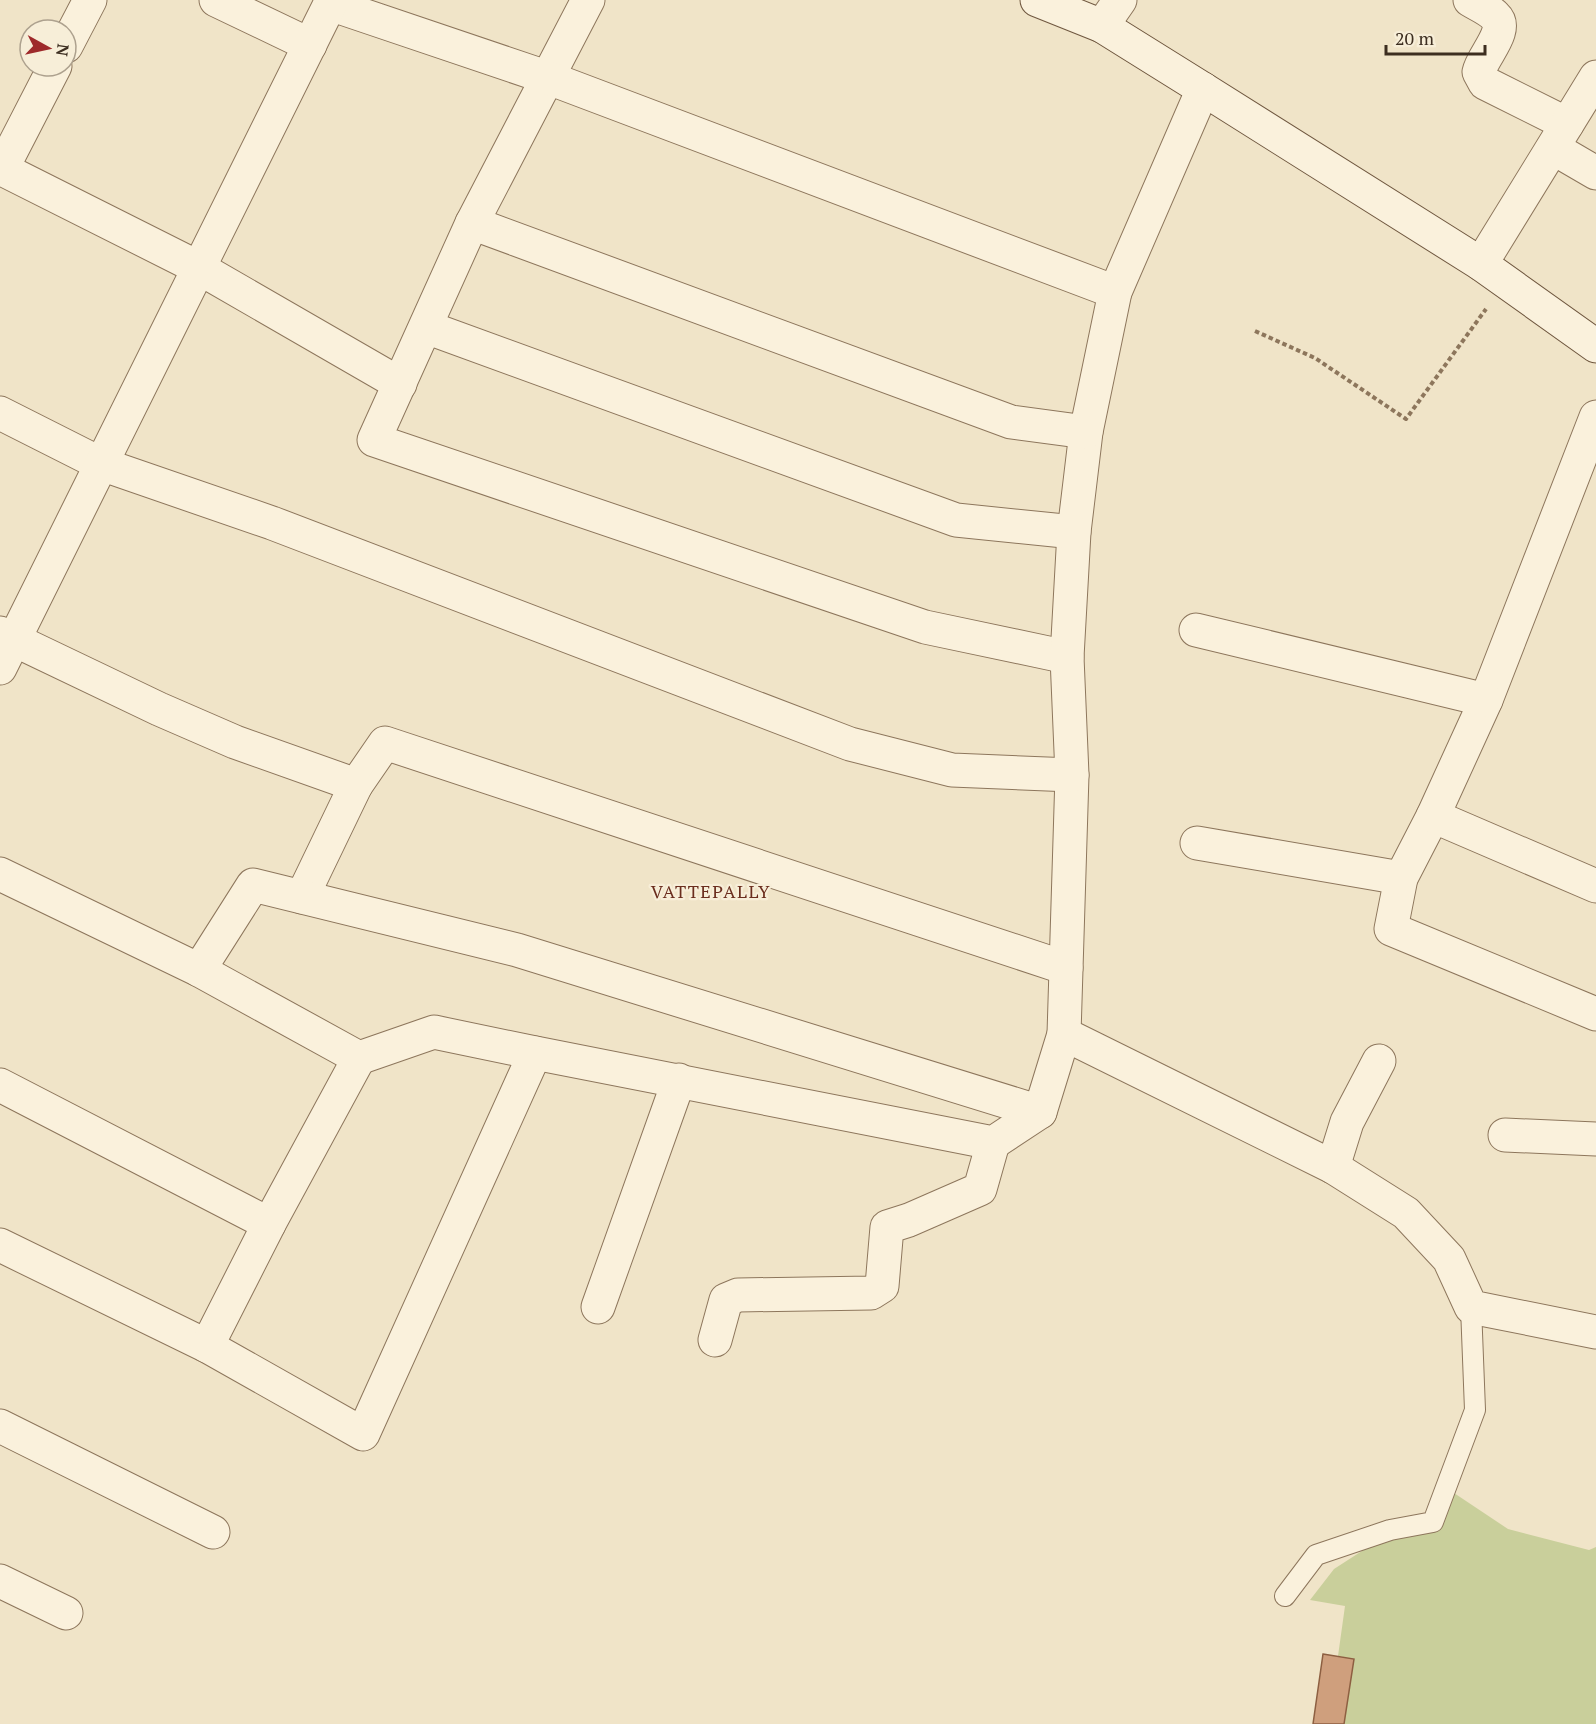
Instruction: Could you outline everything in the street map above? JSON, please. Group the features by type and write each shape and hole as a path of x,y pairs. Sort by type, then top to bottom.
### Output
{"street":[{"path":"78,23 90,0"},
{"path":"216,0 310,45"},
{"path":"588,0 472,223 374,440 925,627 1067,657"},
{"path":"1037,0 1111,13 1203,89 1493,273 1596,346"},
{"path":"1470,0 1494,14 1500,21 1500,31 1481,64 1479,72 1485,83 1560,136 1596,173"},
{"path":"356,785 236,742 5,647 101,464 331,2 546,77 1115,292"},
{"path":"1493,273 1560,136 1596,77"},
{"path":"50,78 2,169 199,268 400,384"},
{"path":"715,1340 726,1300 738,1295 871,1293 882,1286 887,1227 909,1220 980,1189 993,1143 1040,1112 1064,1034 1072,775 1067,657 1074,532 1086,432 1115,292 1203,89"},
{"path":"472,223 1011,422 1086,432"},
{"path":"426,327 956,519 1074,532"},
{"path":"0,413 101,464 272,523 850,744 952,770 1072,775"},
{"path":"1596,417 1486,700 1433,816 1401,878 1391,929 1596,1014"},
{"path":"1196,630 1486,700"},
{"path":"302,897 356,785 385,743 1066,968"},
{"path":"1433,816 1596,886"},
{"path":"1197,843 1401,878"},
{"path":"0,874 200,970 359,1058"},
{"path":"200,970 253,885 518,950 1040,1112"},
{"path":"207,1346 269,1224 359,1058 434,1032 993,1143"},
{"path":"1064,1034 1334,1167 1406,1213 1449,1259 1471,1307 1596,1332"},
{"path":"0,1245 207,1346 363,1434 535,1053"},
{"path":"1334,1167 1347,1122 1379,1060"},
{"path":"598,1307 679,1080"},
{"path":"0,1085 269,1224"},
{"path":"1504,1135 1596,1139"},
{"path":"0,1426 213,1532"},
{"path":"0,1581 66,1613"}],"lane":[{"path":"1285,1596 1316,1555 1390,1530 1433,1522 1475,1410 1471,1307"}],"path":[{"path":"1255,331 1315,358 1406,419 1493,273"}],"green space":[{"path":"1454,1493 1508,1529 1589,1550 1596,1547 1596,1724 1344,1724 1354,1659 1338,1656 1345,1606 1310,1600 1334,1569 1365,1549 1421,1526"}],"building":[{"path":"1323,1654 1354,1659 1344,1724 1313,1724"}],"district":[{"name":"VATTEPALLY","path":"711,891"}]}
